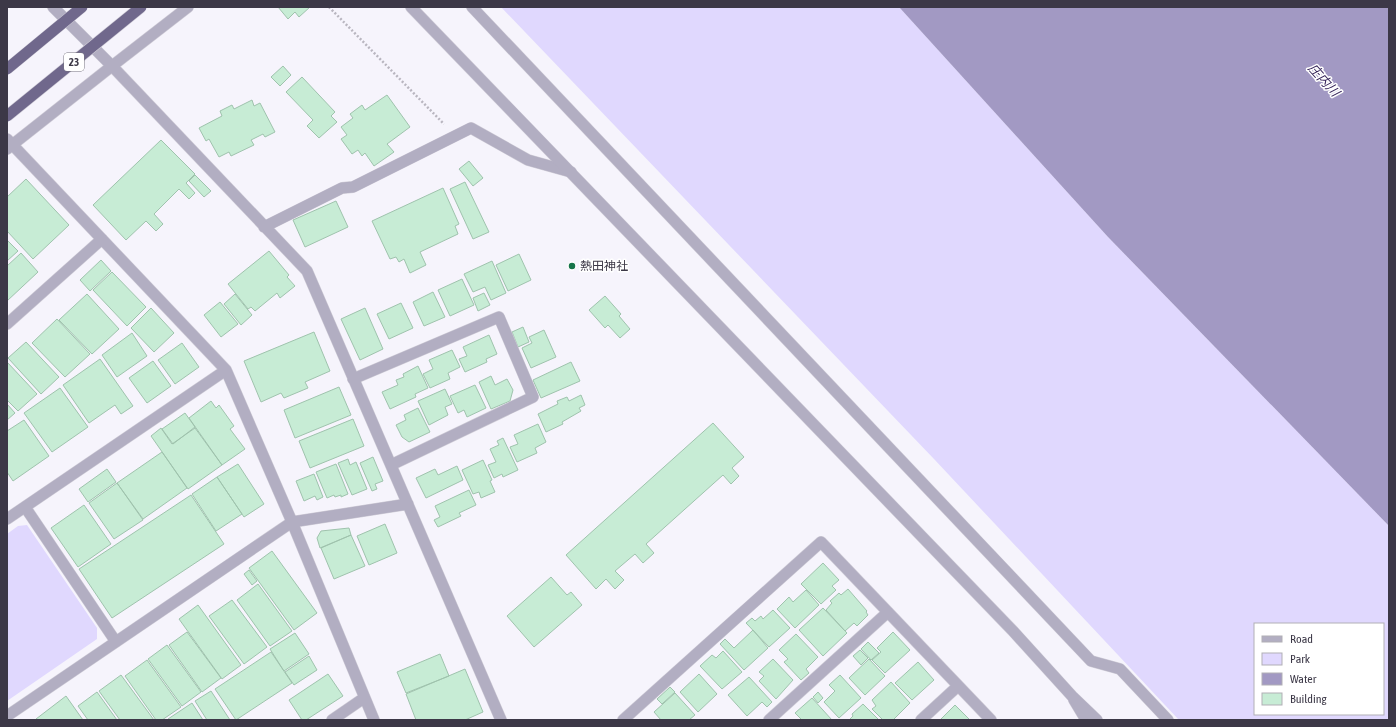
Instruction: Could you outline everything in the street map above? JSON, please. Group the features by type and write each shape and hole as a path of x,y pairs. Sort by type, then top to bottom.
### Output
{"highway":[{"path":"7,69 82,7"},
{"name":"23","path":"7,116 142,7"}],"street":[{"path":"54,7 307,271 501,720"},
{"path":"188,7 9,144 102,239 226,370 292,522 374,720"},
{"path":"411,7 1013,631 1072,696 1097,720"},
{"path":"472,7 1091,661 1120,669 1168,720"},
{"path":"264,227 342,188 353,187 471,128 528,160 571,172"},
{"path":"7,324 102,239"},
{"path":"354,379 499,317 533,397 391,465"},
{"path":"7,519 226,370"},
{"path":"7,716 292,522 408,504"},
{"path":"25,507 116,642"},
{"path":"623,720 821,542 991,720"},
{"path":"769,720 888,612"},
{"path":"921,720 958,686"},
{"path":"1072,696 1086,720"},
{"path":"332,720 364,698"}],"path":[{"path":"329,7 456,136"}],"green space":[{"path":"501,7 899,7 1108,237 1389,526 1389,720 1179,720 934,459"},
{"path":"27,525 97,628 97,639 7,701 7,534 18,526"}],"water":[{"name":"庄内川","path":"899,7 1389,7 1389,526 1108,237"}],"building":[{"path":"278,7 310,7 299,17 295,12 288,19"},
{"path":"283,66 291,75 280,86 271,77"},
{"path":"302,77 335,112 331,116 337,122 319,138 307,126 313,120 286,92"},
{"path":"387,95 410,127 387,144 394,152 374,166 365,153 362,156 358,150 352,154 341,139 347,135 341,127 353,118 350,114 362,105 365,110"},
{"path":"252,100 254,106 260,103 275,132 265,137 263,134 251,140 254,145 231,156 229,152 219,157 209,139 206,141 199,128 222,116 220,111 232,105 234,109"},
{"path":"161,140 195,174 186,183 195,193 189,199 179,189 154,214 163,224 156,231 146,221 126,240 93,205"},
{"path":"469,161 483,178 473,186 459,169"},
{"path":"195,175 211,191 204,197 189,181"},
{"path":"26,179 69,225 33,259 7,231 7,197"},
{"path":"465,182 489,232 473,239 450,189"},
{"path":"443,188 459,224 455,226 458,234 420,252 426,265 410,273 404,259 399,262 396,257 390,259 372,221"},
{"path":"336,201 348,227 305,247 293,220"},
{"path":"7,240 18,251 7,261"},
{"path":"269,251 289,275 287,277 295,286 280,298 277,293 255,311 251,307 248,309 228,284"},
{"path":"21,253 38,272 7,301 7,266"},
{"path":"519,254 531,280 508,291 496,265"},
{"path":"101,260 111,271 90,291 80,280"},
{"path":"492,261 506,293 491,300 485,287 473,292 464,274"},
{"path":"112,272 146,307 127,326 93,290"},
{"path":"462,279 474,305 450,316 438,290"},
{"path":"433,292 445,317 424,326 413,302"},
{"path":"484,293 490,305 478,311 473,298"},
{"path":"87,294 119,329 92,354 59,320"},
{"path":"235,294 252,315 241,325 224,304"},
{"path":"605,296 621,314 619,316 630,329 620,338 608,325 605,328 589,310"},
{"path":"220,302 238,324 221,337 204,315"},
{"path":"401,303 413,328 389,339 377,314"},
{"path":"151,308 174,333 154,352 131,328"},
{"path":"365,308 383,349 360,360 341,319"},
{"path":"57,319 90,354 65,377 32,343"},
{"path":"523,327 529,342 518,347 512,332"},
{"path":"544,330 556,357 531,368 522,348 532,343 529,337"},
{"path":"314,332 330,371 305,382 308,388 284,398 281,393 261,402 244,361"},
{"path":"132,333 147,356 117,377 102,355"},
{"path":"489,335 497,354 486,359 487,362 465,372 459,359 467,356 463,347"},
{"path":"26,342 59,377 41,394 8,358"},
{"path":"182,343 199,367 175,384 158,360"},
{"path":"452,350 460,367 448,373 450,379 430,388 423,374 433,369 429,360"},
{"path":"100,359 133,406 121,414 115,405 89,423 63,385"},
{"path":"153,361 171,386 147,403 129,378"},
{"path":"7,362 37,394 18,411 7,400"},
{"path":"571,362 580,381 541,398 533,380"},
{"path":"418,366 428,388 415,394 416,397 390,409 382,392 398,385 396,380 404,377 403,374"},
{"path":"491,376 495,385 507,379 513,390 510,401 491,409 479,382"},
{"path":"475,385 486,408 467,417 464,410 458,413 450,396"},
{"path":"339,387 351,415 295,438 284,410"},
{"path":"60,388 88,427 52,452 24,413"},
{"path":"445,389 452,404 445,407 448,415 429,425 418,401"},
{"path":"581,395 585,405 579,408 581,411 562,422 563,424 546,432 538,414 558,404 557,401 567,397 569,401"},
{"path":"211,401 216,408 219,405 234,426 230,429 245,449 222,465 189,418"},
{"path":"7,404 15,413 7,420"},
{"path":"418,408 430,432 409,442 402,437 396,425 406,420 404,415"},
{"path":"185,413 195,427 173,444 162,429"},
{"path":"353,419 364,446 310,468 299,441"},
{"path":"24,420 49,456 13,481 7,472 7,431"},
{"path":"713,423 744,457 732,468 739,476 731,484 723,475 646,544 654,553 643,563 635,554 615,571 624,580 615,589 606,579 596,589 566,555"},
{"path":"538,424 546,442 535,448 537,453 517,462 510,447 518,444 514,435"},
{"path":"161,428 172,444 195,428 222,465 188,489 151,436"},
{"path":"503,438 518,470 503,477 502,474 494,478 488,465 496,462 490,449 499,445 497,441"},
{"path":"162,452 187,488 143,519 117,483"},
{"path":"373,457 383,481 375,484 377,489 372,491 360,463"},
{"path":"348,459 350,465 356,462 367,489 352,495 338,463"},
{"path":"483,460 492,480 490,481 495,492 481,498 479,492 473,494 462,470"},
{"path":"238,464 264,504 244,517 217,477"},
{"path":"336,464 348,494 341,497 341,495 335,497 334,495 327,498 316,472"},
{"path":"457,466 463,480 426,498 416,478 435,469 438,475"},
{"path":"107,469 116,482 88,502 79,489"},
{"path":"314,474 323,497 317,500 315,496 304,501 296,481"},
{"path":"217,477 242,514 216,531 192,494"},
{"path":"117,483 143,520 114,539 89,503"},
{"path":"469,490 476,505 459,513 461,516 438,527 434,520 440,517 435,506"},
{"path":"191,495 224,544 112,618 79,569"},
{"path":"84,505 111,544 78,567 51,528"},
{"path":"385,524 397,553 369,565 357,536"},
{"path":"349,528 351,535 320,548 317,538 321,531"},
{"path":"351,535 365,566 334,579 321,548"},
{"path":"272,551 317,613 294,630 249,568"},
{"path":"823,563 839,580 832,586 836,590 821,604 801,584"},
{"path":"249,570 257,581 252,585 244,574"},
{"path":"551,577 567,595 571,592 582,605 534,647 507,616"},
{"path":"258,584 292,631 270,646 237,600"},
{"path":"848,589 867,611 866,612 868,615 857,626 854,623 845,631 826,610 832,603 830,601 839,593 841,595"},
{"path":"806,590 819,605 795,628 777,609 789,597 793,602"},
{"path":"232,600 267,647 244,664 209,616"},
{"path":"198,605 241,665 222,679 179,619"},
{"path":"823,608 847,633 823,656 799,630"},
{"path":"773,610 790,628 769,647 746,623 752,618 755,621 761,616 763,619"},
{"path":"753,630 768,648 744,670 720,644 725,639 734,648"},
{"path":"187,632 221,678 202,692 169,645"},
{"path":"893,632 910,650 885,673 872,660 881,652 877,648"},
{"path":"295,633 309,654 284,671 270,649"},
{"path":"796,634 818,657 806,669 809,673 801,680 784,662 788,659 779,650"},
{"path":"868,642 879,653 871,660 861,649"},
{"path":"167,645 201,692 182,706 148,659"},
{"path":"860,650 868,658 861,665 853,656"},
{"path":"723,651 742,672 722,689 700,666 712,655 716,658"},
{"path":"271,652 292,683 236,720 215,689"},
{"path":"440,654 449,676 406,693 397,672"},
{"path":"309,656 317,670 294,685 285,672"},
{"path":"773,659 793,680 776,699 759,681 764,676 759,672"},
{"path":"869,659 885,676 865,695 849,678"},
{"path":"147,660 181,707 162,720 156,720 125,676"},
{"path":"918,662 934,680 912,700 895,683"},
{"path":"465,669 483,712 465,720 416,720 406,694"},
{"path":"328,674 343,696 306,720 302,720 289,700"},
{"path":"699,674 717,694 698,712 680,692"},
{"path":"121,675 154,720 120,720 99,691"},
{"path":"840,675 861,698 839,718 824,702 835,691 829,685"},
{"path":"749,677 772,702 767,707 762,702 747,716 728,695"},
{"path":"891,682 910,703 893,720 883,720 872,709 876,706 872,700"},
{"path":"670,687 675,692 662,704 657,699"},
{"path":"211,691 230,720 207,720 195,701"},
{"path":"97,692 117,720 88,720 78,706"},
{"path":"818,692 823,698 818,703 813,697"},
{"path":"675,693 695,715 689,720 661,720 654,712"},
{"path":"66,696 83,720 36,720 36,719"},
{"path":"812,698 832,720 802,720 795,713"},
{"path":"192,703 203,720 168,719"},
{"path":"863,704 879,720 849,720 853,716 852,714"},
{"path":"955,705 970,720 940,720"}],"place":[{"name":"熱田神社","path":"572,266"}]}
